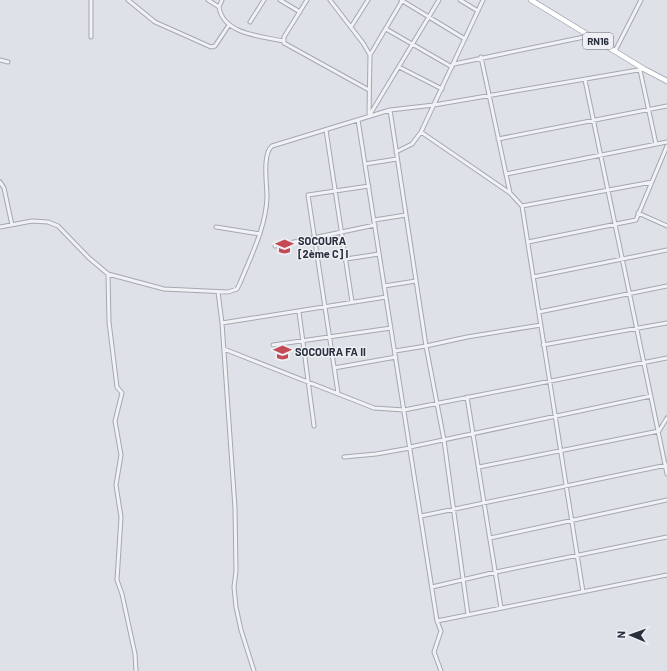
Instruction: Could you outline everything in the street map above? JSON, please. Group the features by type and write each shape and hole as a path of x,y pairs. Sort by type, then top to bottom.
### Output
{"main road":[{"name":"RN16","path":"530,0 615,50 642,70 667,81"}],"street":[{"path":"91,0 91,37"},
{"path":"128,0 155,22 211,47 215,46 229,25"},
{"path":"208,0 219,7"},
{"path":"222,0 219,7 220,14 229,25 243,32 283,41 284,43 342,73 369,90"},
{"path":"250,22 264,0"},
{"path":"280,0 300,12"},
{"path":"283,41 307,0"},
{"path":"330,0 352,27 370,55"},
{"path":"352,27 368,0"},
{"path":"369,116 370,55 401,0 465,39"},
{"path":"369,116 439,0"},
{"path":"460,0 478,11"},
{"path":"396,152 412,144 421,132 483,0"},
{"path":"615,50 641,0"},
{"path":"386,29 412,45 453,65 481,57 589,36"},
{"path":"481,57 510,193"},
{"path":"0,60 8,62"},
{"path":"399,66 442,89"},
{"path":"0,227 32,220 48,222 58,226 89,258 108,274 164,289 228,292 237,289 260,234 267,198 266,172 269,149 272,146 390,110 434,105 642,70 656,144"},
{"path":"585,80 667,474"},
{"path":"498,139 667,106"},
{"path":"390,110 426,346 444,440 468,615"},
{"path":"358,120 437,621 441,631 434,652 442,671"},
{"path":"326,130 352,302"},
{"path":"421,132 510,193 522,206 583,592"},
{"path":"506,174 667,142"},
{"path":"528,242 636,220 667,146"},
{"path":"365,164 397,159"},
{"path":"0,182 4,188 12,225"},
{"path":"522,206 652,182"},
{"path":"338,393 308,195 369,186"},
{"path":"638,213 667,226"},
{"path":"374,220 406,215"},
{"path":"275,246 342,230 375,225"},
{"path":"216,227 260,234"},
{"path":"533,277 667,250"},
{"path":"346,259 379,254"},
{"path":"108,274 109,322 117,387 122,393 115,421 121,456 116,485 121,517 117,580 122,594 135,654 136,671"},
{"path":"384,286 416,281"},
{"path":"539,312 630,292 667,286"},
{"path":"218,292 222,323 235,508 236,571 234,587 236,607 241,630 254,671"},
{"path":"222,323 325,308 386,297"},
{"path":"299,312 314,426"},
{"path":"544,345 667,323"},
{"path":"394,351 541,325"},
{"path":"273,345 391,328"},
{"path":"224,349 374,408 404,410 667,358"},
{"path":"334,368 396,358"},
{"path":"344,457 376,454 410,448 651,396"},
{"path":"467,397 501,608"},
{"path":"479,467 659,431 667,418"},
{"path":"421,516 666,465"},
{"path":"490,538 667,500"},
{"path":"432,587 462,579 667,537"},
{"path":"437,621 667,575"}],"place":[{"name":"SOCOURA [2ème C] I","path":"285,247"},
{"name":"SOCOURA FA II","path":"282,352"}]}
